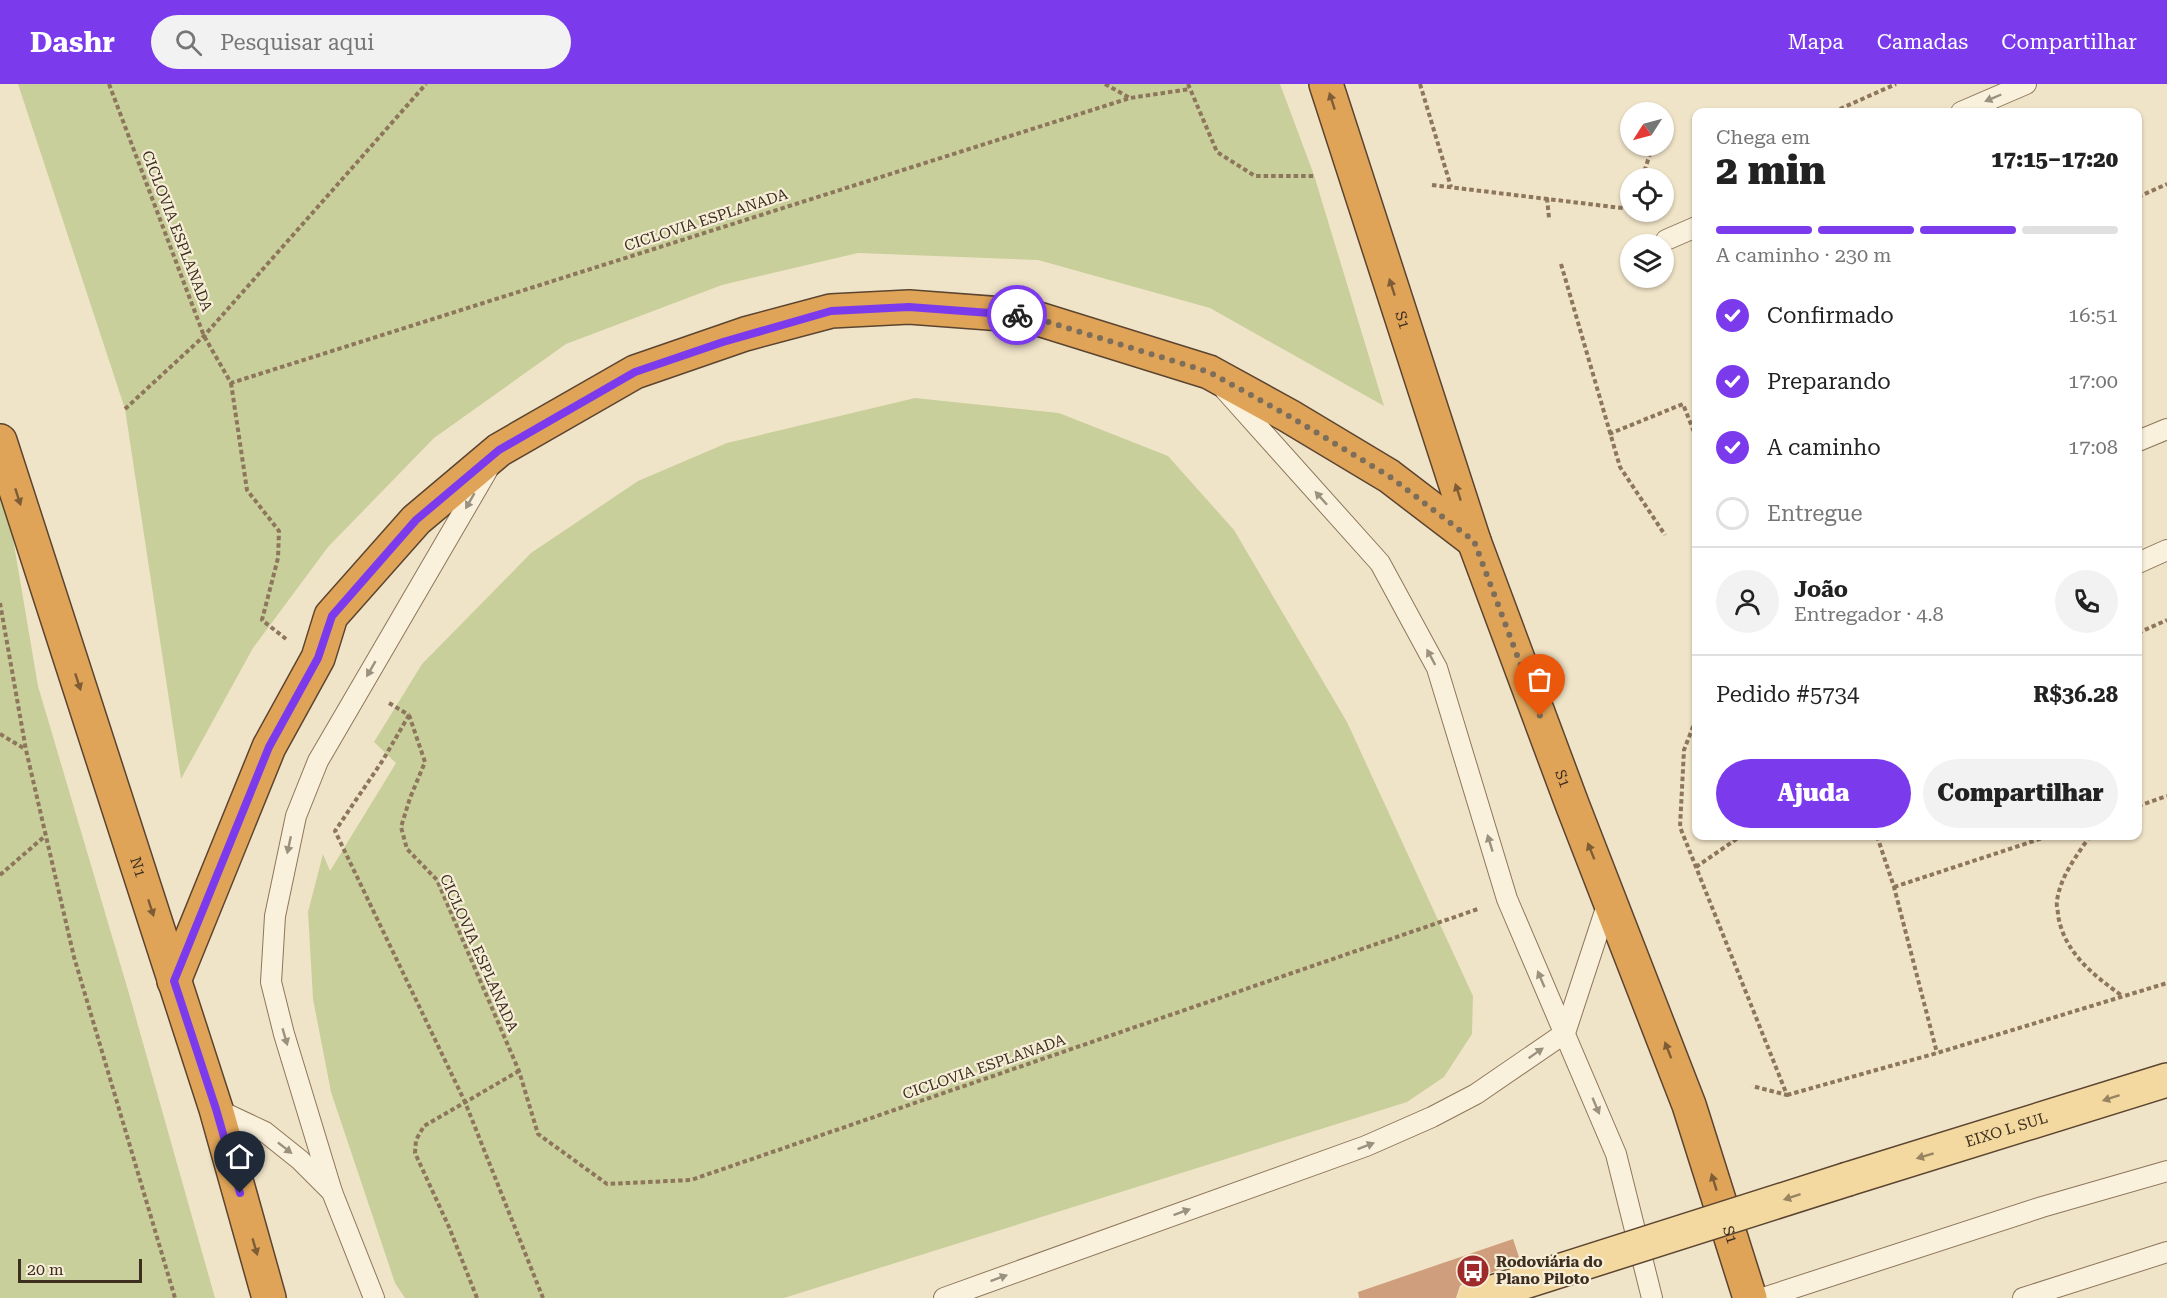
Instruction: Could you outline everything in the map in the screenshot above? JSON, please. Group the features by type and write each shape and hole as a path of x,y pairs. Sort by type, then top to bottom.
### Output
{"highway":[{"name":"S1","path":"1326,84 1474,541 1689,1105 1750,1298"},
{"path":"174,981 269,747 318,658 332,616 416,520 499,450 635,372 745,334 831,311 909,307 1029,316 1209,372 1289,416 1389,476 1474,541"},
{"name":"N1","path":"0,441 216,1109 269,1298"}],"main road":[{"name":"EIXO L SUL","path":"1474,1298 2167,1080"}],"lane":[{"path":"1969,108 2026,84"},
{"path":"1674,237 1692,229"},
{"path":"1209,372 1380,563 1437,668 1507,899 1616,1154 1652,1298"},
{"path":"2142,439 2167,429"},
{"path":"374,1298 332,1192 284,1034 271,982 274,916 296,816 318,761 499,450"},
{"path":"2142,561 2167,550"},
{"path":"944,1298 1366,1146 1432,1117 1476,1094 1565,1033 1610,898"},
{"path":"216,1109 264,1132 300,1160 332,1192"},
{"path":"1763,1298 2042,1207 2167,1170"},
{"path":"2023,1298 2167,1252"}],"path":[{"name":"CICLOVIA ESPLANADA","path":"109,84 204,336 231,383 247,490 279,531 278,558 262,621 275,632"},
{"path":"125,410 204,336 426,84"},
{"path":"1105,84 1130,98"},
{"path":"1420,84 1452,187"},
{"path":"1842,108 1896,84"},
{"name":"CICLOVIA ESPLANADA","path":"231,383 1130,98 1189,86 1217,152 1254,176 1314,175 1359,184"},
{"path":"2142,195 2167,184"},
{"path":"1432,185 1620,208"},
{"path":"1547,198 1549,218"},
{"path":"1561,264 1620,467 1665,535"},
{"path":"1609,434 1683,404 1692,427"},
{"path":"0,603 26,750 74,957 175,1298"},
{"path":"2142,631 2167,620"},
{"name":"CICLOVIA ESPLANADA","path":"465,1102 335,831 383,760 409,715 425,762 401,827 407,849 437,880 519,1071 538,1134 607,1184 691,1180 1507,899"},
{"path":"1692,729 1684,750 1680,828 1787,1095"},
{"path":"0,734 26,750"},
{"path":"2142,805 2167,796"},
{"path":"0,875 45,836"},
{"path":"1696,867 1735,840"},
{"path":"1878,840 1894,887 1937,1053"},
{"path":"1894,887 2037,840"},
{"path":"2087,840 2065,875 2056,902 2060,927 2070,949 2092,974 2121,995"},
{"path":"1752,1086 1787,1095 1937,1053 2167,982"},
{"path":"477,1298 449,1227 415,1153 416,1140 424,1126 519,1071"},
{"path":"465,1102 543,1298"}],"green space":[{"path":"18,84 1280,84 1314,175 1384,406 1210,308 1038,260 858,253 722,285 566,344 434,438 328,547 253,648 181,779 125,409"},
{"path":"915,398 1059,413 1168,456 1234,530 1347,722 1473,996 1472,1034 1444,1077 1407,1102 784,1298 405,1298 395,1283 331,1092 313,999 308,912 323,854 330,871 396,763 374,742 422,664 531,553 638,481 727,443"},
{"path":"0,462 38,686 130,997 215,1298 0,1298"}],"building":[{"name":"Rodoviária do Plano Piloto","path":"1513,1239 1521,1263 1468,1280 1460,1286 1456,1298 1359,1298 1358,1292"}],"way so far":[{"path":"1017,315 1029,316 1209,372 1289,416 1389,476 1474,541 1540,716"}],"place":[{"name":"Rodoviária do Plano Piloto","path":"1473,1271"}],"route":[{"path":"240,1193 216,1109 174,981 269,747 318,658 332,616 416,520 499,450 635,372 745,334 831,311 909,307 1017,315"}]}
